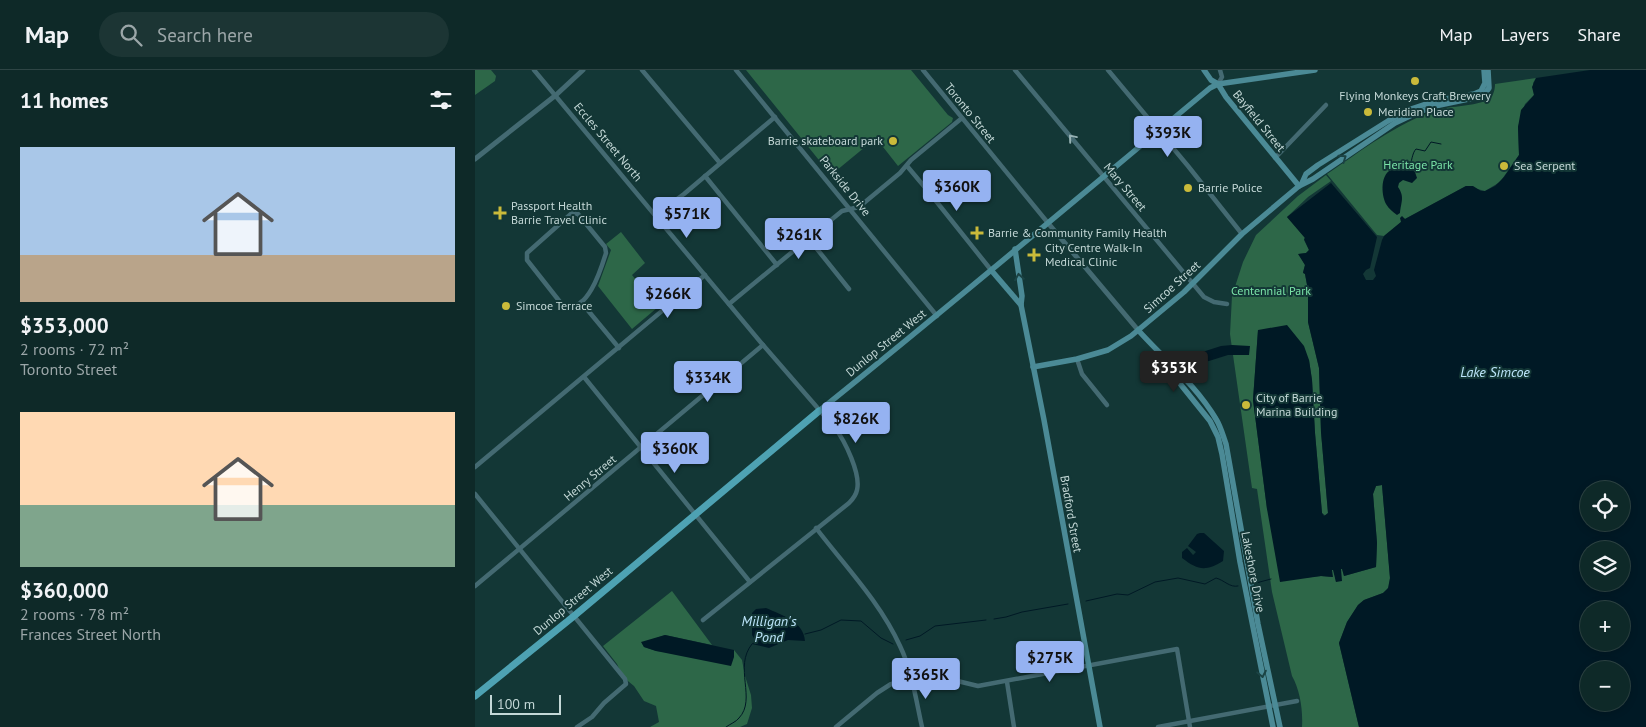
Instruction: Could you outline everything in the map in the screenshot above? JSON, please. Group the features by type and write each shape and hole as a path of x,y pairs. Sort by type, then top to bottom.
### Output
{"main road":[{"name":"Bayfield Street","path":"1204,70 1211,80 1218,84 1226,98 1275,158 1300,184"},
{"path":"1218,84 1315,70"},
{"name":"Simcoe Street","path":"1033,367 1077,359 1108,350 1138,330 1193,283 1242,234 1300,184 1306,174 1318,165 1397,115 1438,100 1474,94 1481,91 1485,83 1484,70"},
{"name":"Simcoe Street","path":"1300,184 1313,179 1382,131 1412,114 1443,104 1483,96 1489,88 1488,70"},
{"name":"Dunlop Street West","path":"475,696 574,616 819,411 937,316 1103,176 1210,88 1218,84"},
{"name":"Bradford Street","path":"1015,250 1022,296 1021,305 1100,727"},
{"path":"991,270 1021,305"},
{"name":"Toronto Street","path":"1138,330 1157,351 1165,365 1213,420"},
{"path":"1213,420 1226,444 1258,624 1280,727"},
{"name":"Lakeshore Drive","path":"1213,420 1223,454 1240,562 1273,727"}],"street":[{"name":"Eccles Street North","path":"535,70 844,441 856,475 857,491 849,503 815,528"},
{"path":"475,159 556,95 583,70"},
{"path":"642,70 720,163"},
{"name":"Parkside Drive","path":"736,70 937,316"},
{"name":"Toronto Street","path":"923,70 1138,330"},
{"name":"Mary Street","path":"1015,70 1204,297 1214,302 1227,304"},
{"path":"1108,70 1242,234"},
{"path":"1218,84 1222,76 1221,70"},
{"path":"1275,158 1326,105"},
{"path":"655,215 685,194 775,117"},
{"path":"729,304 842,211 859,207 907,166 911,160 962,118"},
{"path":"907,166 991,270"},
{"path":"705,176 777,265"},
{"path":"573,213 607,250 594,286 581,302 573,307 564,307 527,260 526,256 573,213"},
{"path":"809,239 849,289"},
{"path":"475,467 705,276"},
{"path":"581,302 619,348"},
{"name":"Henry Street","path":"475,586 763,346"},
{"path":"1077,359 1082,374 1107,405"},
{"path":"583,376 750,582"},
{"path":"475,494 625,679 625,684 604,703 593,717 577,727"},
{"path":"703,620 815,528 879,609 892,629 911,677 922,727"},
{"path":"836,727 877,693 891,684 911,677 926,675 941,677 978,686 1177,649 1190,724"},
{"path":"1007,682 1014,727"},
{"path":"1159,727 1190,724 1297,702"}],"green space":[{"path":"475,70 491,70 496,76 495,81 475,95"},
{"path":"746,70 911,70 948,115 953,118 952,122 898,166 876,138 831,175"},
{"name":"Heritage Park","path":"1536,78 1533,83 1534,95 1525,104 1518,127 1519,155 1500,182 1485,191 1466,186 1405,219 1402,217 1401,222 1384,236 1377,235 1327,174 1380,138 1408,122 1437,110 1477,104 1487,100 1493,94 1495,84"},
{"name":"Centennial Park","path":"1326,175 1331,181 1308,197 1287,217 1305,238 1304,240 1309,250 1306,253 1299,254 1305,265 1303,272 1308,290 1308,322 1319,368 1321,432 1328,513 1326,516 1322,513 1309,360 1258,330 1253,400 1267,509 1302,578 1332,577 1332,570 1334,569 1336,582 1342,568 1344,576 1376,567 1377,543 1373,494 1376,486 1382,485 1390,578 1389,588 1358,605 1347,622 1339,643 1359,727 1302,727 1299,694 1292,676 1272,592 1257,489 1252,488 1230,334 1232,296 1243,262 1256,235 1298,196"},
{"path":"621,232 645,263 632,275 658,307 632,329 598,286 611,250 606,244"},
{"path":"672,591 712,645 665,635 642,643 644,647 656,651 734,657 734,650 742,660 751,695 752,708 747,724 740,727 650,727 659,722 656,706 644,701 634,686 623,677 617,664 603,646"}],"water":[{"name":"Lake Simcoe","path":"1590,70 1646,70 1646,727 1359,727 1339,643 1347,622 1358,605 1364,600 1383,593 1388,588 1390,578 1382,485 1376,486 1373,494 1377,543 1376,567 1344,576 1341,569 1342,581 1336,582 1332,570 1333,577 1321,576 1280,582 1267,509 1253,400 1258,330 1287,325 1304,346 1309,360 1322,513 1324,516 1328,513 1321,432 1319,368 1308,322 1308,290 1305,274 1303,273 1305,265 1298,254 1306,253 1309,250 1305,238 1287,217 1331,183 1377,237 1370,268 1363,274 1366,280 1373,280 1376,276 1374,270 1382,240 1384,236 1401,222 1400,218 1402,216 1405,219 1466,186 1473,186 1481,191 1485,191 1495,186 1504,177 1519,155 1518,127 1521,110 1534,95 1532,87 1536,78"},
{"path":"1408,167 1415,172 1417,178 1412,183 1403,180 1399,183 1398,187 1402,200 1400,213 1397,215 1388,207 1384,200 1384,179 1389,171 1393,169 1405,169"},
{"path":"1221,346 1250,346 1249,355 1228,355 1209,361 1192,363 1174,361 1177,354 1193,355"},
{"path":"1204,533 1224,551 1223,561 1211,567 1202,568 1182,558 1182,552 1187,548 1193,555 1196,552 1188,546 1197,534"},
{"name":"Milligan's Pond","path":"766,608 796,624 804,634 805,641 788,640 769,648 752,644 755,640 752,635 752,613 756,609"},
{"path":"665,635 734,650 731,666 656,651 644,647 641,642"}],"waterway":[{"path":"1409,168 1416,149 1425,151 1431,142 1441,144"},
{"path":"1086,601 1117,594 1128,595 1155,582 1178,578 1205,584 1216,578 1232,586 1238,586"},
{"path":"1256,583 1271,579"},
{"path":"994,619 1068,604"},
{"path":"805,634 821,630 841,620 861,621 881,638 893,644"},
{"path":"906,640 920,636 935,626 986,620"},
{"path":"726,727 738,719 744,710 746,702 744,663 752,644"}],"place":[{"name":"Flying Monkeys Craft Brewery","path":"1415,81"},
{"name":"Meridian Place","path":"1368,112"},
{"name":"Barrie skateboard park","path":"893,141"},
{"name":"Sea Serpent","path":"1504,166"},
{"name":"Barrie Police","path":"1188,188"},
{"name":"Passport Health Barrie Travel Clinic","path":"500,213"},
{"name":"Barrie & Community Family Health","path":"977,233"},
{"name":"City Centre Walk-In Medical Clinic","path":"1034,255"},
{"name":"Simcoe Terrace","path":"506,306"},
{"name":"City of Barrie Marina Building","path":"1246,405"}]}
